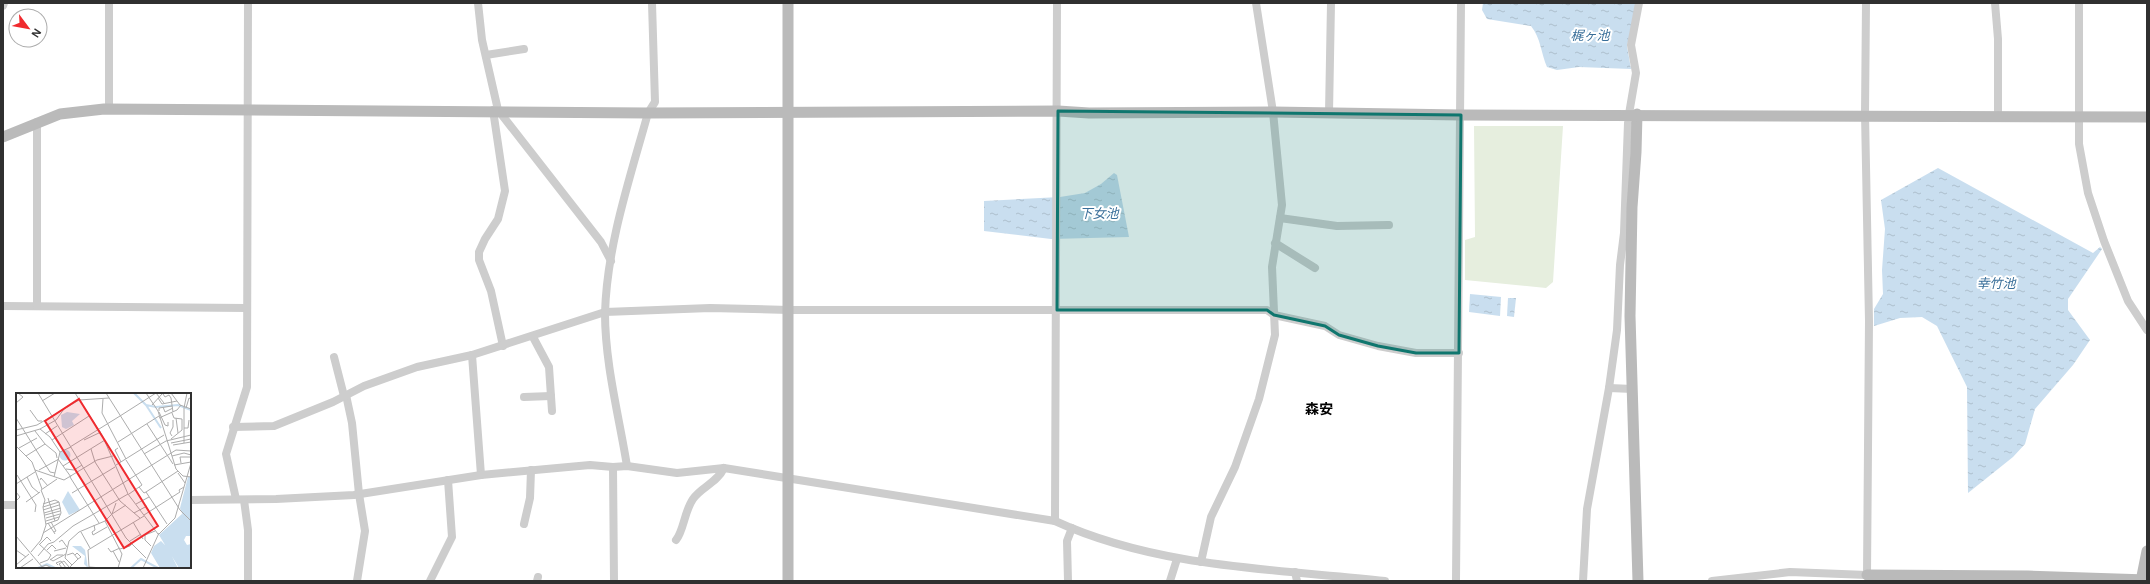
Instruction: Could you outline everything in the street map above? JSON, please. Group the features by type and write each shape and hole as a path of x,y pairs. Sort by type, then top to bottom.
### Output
{"street":[{"path":"109,3 109,109"},
{"path":"248,3 247,388 233,427 226,454 248,530 248,581"},
{"path":"478,3 496,110 505,191 498,219 485,239 479,252 479,260 491,291 503,346"},
{"path":"627,466 607,348 605,312 611,261 622,206 648,113 654,102 652,3"},
{"path":"788,3 788,581"},
{"path":"1055,521 1057,310 1055,195 1058,111 1057,3"},
{"path":"1201,562 1211,518 1235,467 1259,399 1274,342 1272,267 1282,205 1273,112 1256,3"},
{"path":"1328,113 1331,3"},
{"path":"1456,581 1461,3"},
{"path":"1584,581 1587,509 1609,388 1617,330 1617,313 1636,73 1631,45 1639,3"},
{"path":"1866,3 1865,114 1869,321 1867,575"},
{"path":"1995,3 1998,39 1998,115"},
{"path":"2079,3 2079,144 2090,200 2104,242 2128,301 2147,330"},
{"path":"486,55 524,48"},
{"path":"3,137 60,114 109,109 496,110 648,113 1058,111 1089,113 1273,112 1632,117 1865,114 2147,117"},
{"path":"496,110 602,242 611,261"},
{"path":"1632,117 1636,152 1632,207 1630,316 1638,581"},
{"path":"37,122 37,306"},
{"path":"1280,218 1337,226 1389,224"},
{"path":"1275,243 1315,268"},
{"path":"3,306 247,308"},
{"path":"233,427 274,426 345,396 364,386 417,366 472,355 533,337 605,312 710,308 789,310 1267,310 1274,315 1325,326 1339,335 1416,354 1459,353"},
{"path":"533,337 548,367 552,411"},
{"path":"472,355 481,475"},
{"path":"334,357 354,436 359,494 365,531 357,581"},
{"path":"1609,388 1633,389"},
{"path":"524,397 551,396"},
{"path":"191,500 359,494 481,475 590,465 613,467 627,466 677,473 724,468 1055,521 1072,528 1177,559 1385,581"},
{"path":"613,467 614,581"},
{"path":"676,540 687,509 693,498 719,478 724,468"},
{"path":"524,524 530,498 530,470"},
{"path":"430,581 452,537 448,480"},
{"path":"3,505 16,504"},
{"path":"1068,581 1067,541 1072,528"},
{"path":"1712,581 1790,572 1867,575 2028,576 2143,580 2147,551"},
{"path":"1170,581 1177,559"},
{"path":"1295,572 1297,581"}],"highlighted area":[{"path":"1058,111 1461,115 1459,353 1416,353 1378,346 1339,335 1325,326 1274,315 1267,310 1057,310"}],"green space":[{"path":"1474,126 1563,126 1553,282 1546,288 1465,280 1465,240 1475,237"}],"water":[{"name":"梶ヶ池","path":"1483,3 1637,3 1627,46 1631,69 1579,67 1557,70 1547,67 1539,41 1531,26 1487,19 1482,10"},
{"name":"幸竹池","path":"1938,168 2093,253 2100,247 2102,249 2068,299 2068,310 2090,340 2073,365 2035,409 2025,444 2013,457 1968,493 1967,387 1937,326 1922,317 1900,318 1874,326 1874,309 1883,294 1882,270 1885,229 1881,200"},
{"name":"下女池","path":"1114,173 1117,175 1129,237 1051,239 984,231 984,201 1060,197 1085,193 1101,184"},
{"path":"1470,294 1501,297 1500,316 1469,312"},
{"path":"1508,298 1516,298 1514,317 1507,316"}],"district":[{"name":"森安","path":"1319,409"}]}
